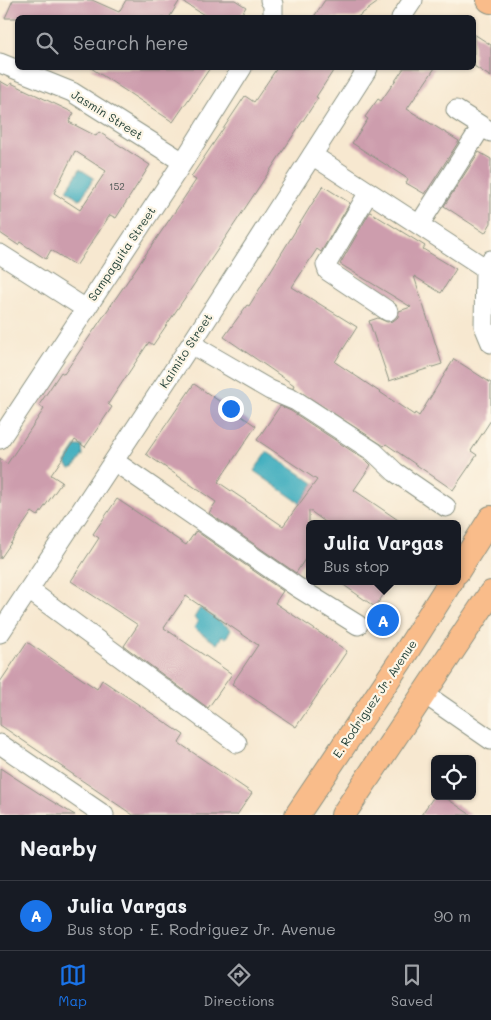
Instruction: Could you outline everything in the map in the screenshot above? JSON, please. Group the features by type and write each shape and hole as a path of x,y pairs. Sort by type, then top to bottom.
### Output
{"main road":[{"path":"461,566 491,518"},
{"name":"E. Rodriguez Jr. Avenue","path":"297,815 403,657 448,585"},
{"path":"343,815 491,592"},
{"path":"403,657 428,686"}],"street":[{"path":"270,0 273,4 273,15"},
{"path":"403,15 413,0"},
{"name":"Jasmin Street","path":"0,62 15,68"},
{"name":"Jasmin Street","path":"19,70 72,92 183,162"},
{"name":"Sampaguita Street","path":"0,439 183,162 241,70"},
{"name":"Kaimito Street","path":"0,633 191,344 367,70"},
{"path":"419,225 487,129 456,110"},
{"path":"312,155 419,225 488,264 484,326 491,344"},
{"path":"369,192 326,265 328,270 388,311"},
{"path":"0,254 86,309"},
{"path":"191,344 270,390 296,401 374,452 395,472 446,507"},
{"path":"114,461 303,591 358,625"},
{"path":"29,590 237,743"},
{"path":"428,686 491,740"},
{"path":"0,744 104,815"}],"water":[{"path":"80,169 94,178 80,200 67,190"},
{"path":"76,446 82,446 83,455 75,467 70,469 65,463"},
{"path":"267,452 314,483 300,503 254,471"},
{"path":"200,608 231,629 226,638 222,636 217,644 194,628 198,621 194,618"}],"building":[{"path":"13,0 92,0 119,12 126,0 180,0 171,15 15,15 15,18 5,18"},
{"path":"180,0 235,0 246,7 241,15 204,15"},
{"path":"325,0 381,0 360,15 315,15"},
{"path":"476,35 491,45 491,77 476,67"},
{"path":"94,70 209,70 173,122"},
{"path":"276,70 334,70 316,97 318,98 216,252 153,345 149,342 108,404 112,407 85,447 75,440 51,475 62,482 38,516 32,512 0,559 0,459 7,464 44,409 39,405 61,372 64,374 196,180 191,177 245,96 254,102"},
{"path":"403,70 434,70 407,109 459,141 425,194 406,183 408,179 352,143 368,119 365,117 378,99 381,101"},
{"path":"0,81 9,86 11,83 74,113 69,122 96,136 99,132 150,165 116,218 110,215 76,266 51,250 46,259 20,242 18,245 0,233","holes":["75,151 106,171 80,210 54,193"]},
{"path":"479,152 491,159 491,223 485,233 444,206"},
{"path":"323,186 350,203 321,252 317,249 292,287 357,327 335,362 414,415 415,413 419,416 454,359 491,383 491,420 471,451 477,455 453,490 386,444 384,446 293,387 294,385 224,337 247,305 249,306"},
{"path":"370,212 425,246 423,249 456,269 441,293 414,276 442,364 389,381 369,321 378,318 387,322 393,321 398,317 399,311 411,307 340,264"},
{"path":"194,384 256,426 218,482 283,526 317,480 257,440 280,406 291,411 367,461 371,465 354,490 398,520 323,520 309,510 309,520 306,520 306,558 296,573 209,513 216,502 146,454"},
{"path":"117,499 186,545 196,531 283,591 275,603 347,651 296,727 232,684 258,645 186,596 164,628 232,674 208,708 124,646 138,625 71,581 99,538 93,534"},
{"path":"344,585 390,585 375,607"},
{"path":"27,642 97,689 102,680 184,735 179,743 252,793 237,815 133,815 0,725 0,682"},
{"path":"0,768 48,799 75,815 0,815"},
{"path":"432,800 449,800 471,815 421,815"}],"place":[{"name":"Julia Vargas","path":"383,620"}]}
